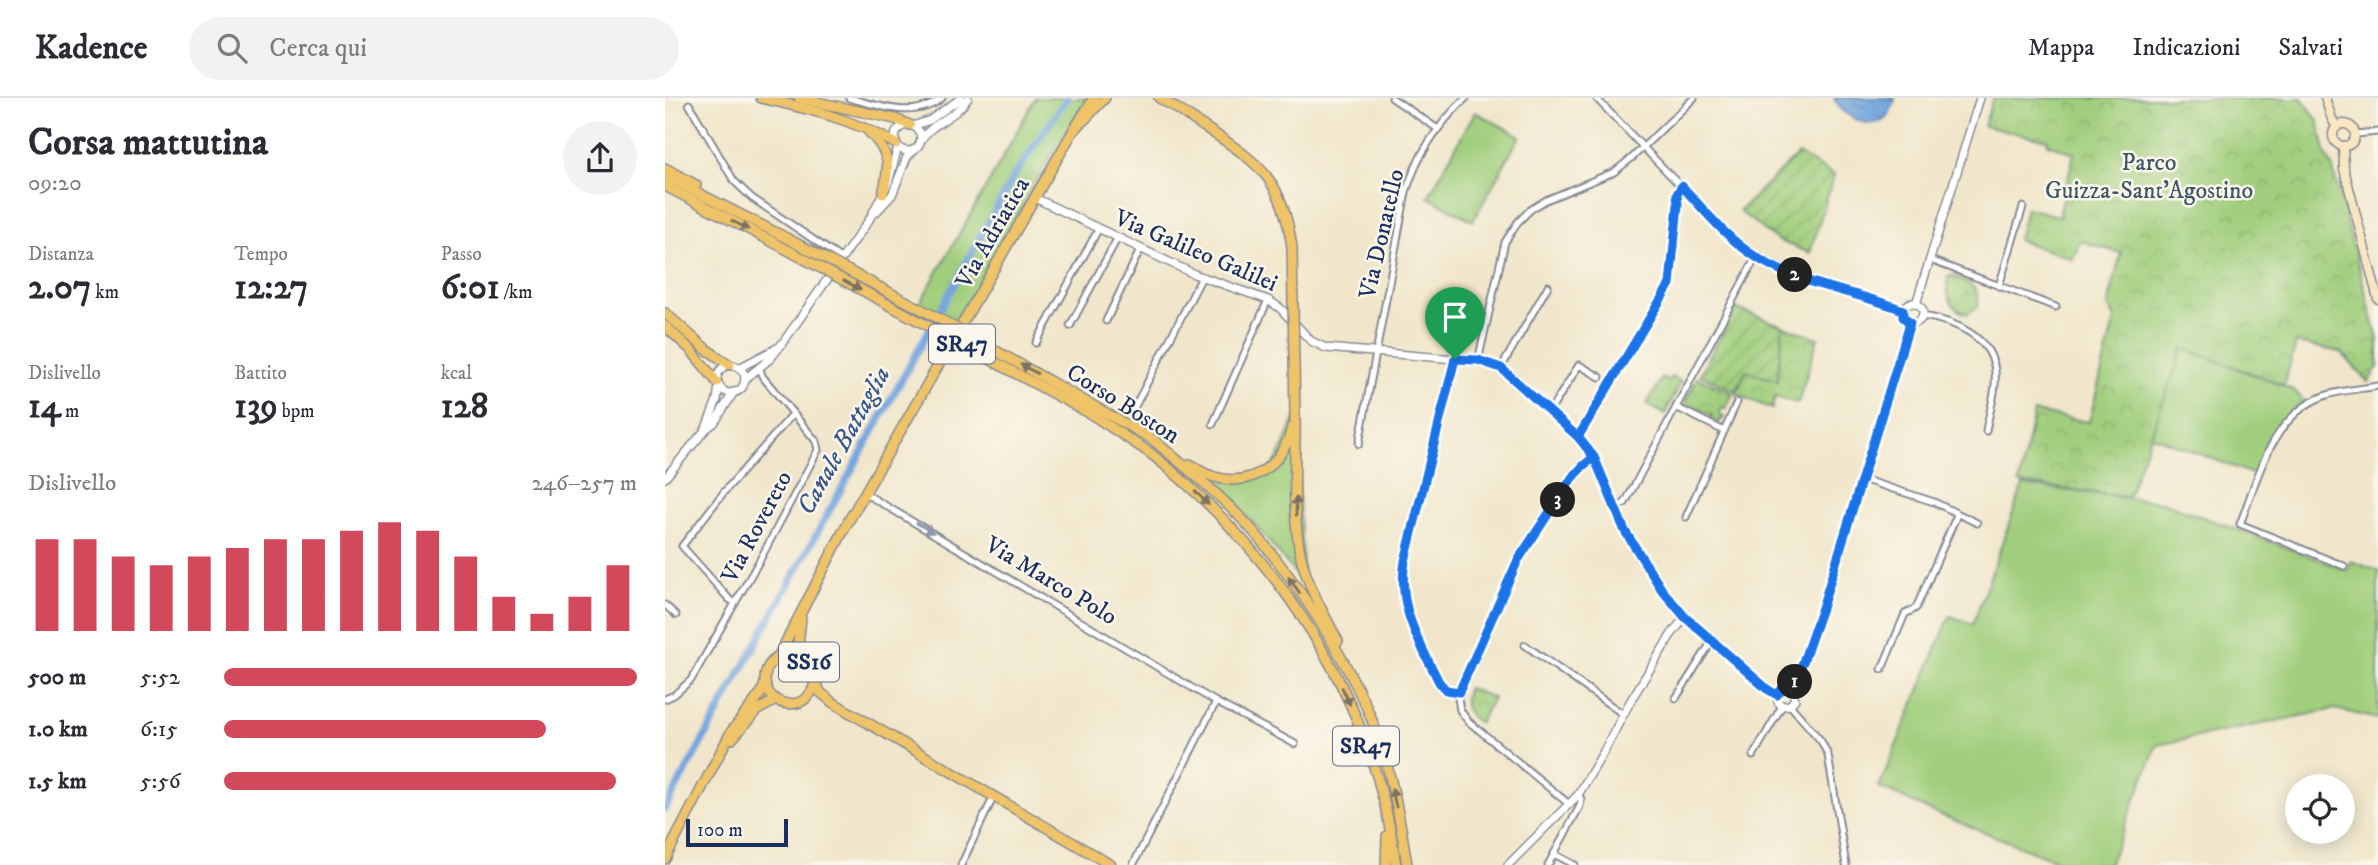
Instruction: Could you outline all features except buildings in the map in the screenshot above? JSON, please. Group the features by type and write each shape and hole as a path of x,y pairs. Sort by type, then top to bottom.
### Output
{"main road":[{"path":"761,98 826,113 862,126 897,146"},
{"path":"799,98 895,119 911,126"},
{"name":"Via Adriatica","path":"778,657 848,522 1094,98"},
{"path":"1072,132 1105,98"},
{"path":"2325,98 2337,127"},
{"name":"SR47","path":"1162,99 1242,152 1261,168 1270,179 1283,205 1292,247 1297,520 1301,557 1311,587 1354,674 1366,707"},
{"path":"2347,125 2355,134 2351,144 2343,146 2337,144 2334,138 2337,127 2347,125"},
{"path":"862,126 881,144 887,155 883,194"},
{"path":"2343,146 2344,169 2378,299"},
{"path":"665,168 702,188 729,208"},
{"name":"Corso Boston","path":"665,176 729,208 773,237 1091,414 1150,453 1184,480 1245,541 1285,590 1315,635 1356,718 1388,820 1396,865"},
{"name":"Corso Boston","path":"665,186 936,317 1152,439 1187,468 1253,531 1296,586 1331,640 1366,707 1390,780 1407,865"},
{"path":"665,192 691,204 699,204"},
{"path":"665,313 706,349 735,366"},
{"path":"665,326 690,349 718,384"},
{"name":"SR47","path":"1152,439 1174,451 1202,473 1237,481 1259,474 1278,459 1287,445 1295,416"},
{"name":"Via Adriatica","path":"803,609 798,645 809,663"},
{"name":"SS16","path":"665,859 731,732 762,692 767,668 778,657 795,654 809,663 815,679 806,699 791,704 776,700 767,690 765,683"},
{"path":"815,679 820,692 832,702 1111,865"},
{"path":"806,699 817,698 832,702"},
{"name":"SS16","path":"723,748 756,711 776,700"},
{"path":"1386,865 1388,820"}],"street":[{"path":"849,98 880,106 915,110 933,105 942,98"},
{"path":"665,478 714,423 734,392 742,387 745,379 760,368 778,348 869,220 893,169 897,131 903,126 930,120 961,98"},
{"path":"869,220 892,195 907,157 934,127 953,115 968,98"},
{"path":"1392,98 1438,129"},
{"name":"Via Donatello","path":"1375,353 1406,192 1415,166 1438,129 1466,98"},
{"path":"1596,98 1717,224 1756,257 1796,275 1903,310"},
{"path":"1478,360 1505,242 1511,231 1537,206 1608,176 1694,98"},
{"path":"1916,304 1980,98"},
{"path":"689,104 734,181 752,198 842,260"},
{"path":"911,126 920,133 921,140"},
{"path":"2355,134 2378,132"},
{"path":"897,146 905,151 914,150"},
{"path":"1578,437 1670,284 1677,194 1682,186"},
{"name":"Via Galileo Galilei","path":"1035,198 1140,250 1202,277 1268,300 1318,345 1339,350 1478,360 1501,368 1578,437 1594,457 1632,544 1662,590 1685,617 1777,695 1778,702 1786,705 1821,741 1832,773 1846,865"},
{"path":"1999,285 2023,207"},
{"path":"1036,343 1098,230"},
{"path":"1070,326 1117,239"},
{"path":"1106,321 1140,250"},
{"path":"1615,508 1625,503 1756,257"},
{"path":"1930,260 2056,307"},
{"path":"1119,424 1132,412 1202,277"},
{"path":"1501,368 1548,286"},
{"path":"1213,424 1268,300"},
{"path":"1909,304 1916,304 1922,309 1923,316 1918,322 1910,323 1903,317 1903,310 1909,304"},
{"path":"1923,316 1963,328 1978,338 1986,348 1994,371 1986,430"},
{"path":"1753,756 1786,705 1795,699 1791,689 1822,608 1910,323"},
{"path":"706,429 717,400 719,372 778,348"},
{"path":"1359,444 1375,353"},
{"path":"1455,359 1405,561 1403,585 1409,621 1439,682 1446,690 1459,692"},
{"path":"1550,411 1579,365 1600,377"},
{"path":"735,366 745,379"},
{"name":"Via Rovereto","path":"665,699 691,680 818,450 816,441 762,376 760,368"},
{"path":"718,384 726,391 734,392"},
{"path":"2344,566 2241,524 2279,429 2293,414 2326,395 2378,386"},
{"path":"1686,517 1737,402"},
{"path":"1675,407 1724,430"},
{"path":"735,603 683,545 724,492 793,414"},
{"path":"1569,804 1468,720 1458,706 1459,692 1518,560 1572,478 1594,457"},
{"path":"1862,478 1934,502 1977,523"},
{"name":"Via Marco Polo","path":"866,494 1216,702 1295,744"},
{"path":"1882,669 1905,614 1916,608 1957,515"},
{"path":"665,605 675,615"},
{"path":"1509,865 1578,795 1623,714 1671,635 1685,617"},
{"path":"1677,698 1712,641"},
{"path":"1525,645 1623,714"},
{"path":"1777,695 1782,689 1791,689"},
{"path":"1133,865 1216,702"},
{"path":"1548,865 1580,806 1581,799 1578,795"},
{"path":"961,865 994,796"},
{"path":"1553,854 1575,865"}],"green space":[{"path":"1035,98 1087,98 955,324 918,306"},
{"name":"Parco Guizza-Sant'Agostino","path":"1993,98 2302,98 2318,121 2378,340 2378,367 2368,382 2341,352 2296,343 2284,385 2183,348 2128,497 2019,483 2034,412 2089,422 2115,318 2108,305 2121,253 2080,241 2073,259 2018,240 2026,208 2059,216 2074,153 2048,144 2048,140 1984,126"},
{"path":"1475,112 1520,136 1473,221 1428,197"},
{"path":"1798,154 1834,175 1810,253 1777,240 1739,211"},
{"path":"1948,276 1972,286 1978,294 1978,306 1967,314 1956,309 1950,300 1947,282"},
{"path":"1735,308 1783,326 1777,381 1746,371 1736,391 1700,375"},
{"path":"1783,326 1818,338 1798,403 1775,397 1772,409 1736,394 1746,370 1777,380"},
{"path":"2183,348 2294,390 2304,401 2280,425 2255,475 2150,435"},
{"path":"1671,377 1681,382 1665,414 1647,404 1662,378 1668,381"},
{"path":"1697,378 1733,393 1726,408 1723,407 1719,414 1724,417 1719,423 1710,420 1712,415 1693,406 1690,410 1685,402"},
{"path":"1295,418 1303,572 1296,574 1257,527 1212,480 1247,480 1269,470 1282,449"},
{"path":"2023,485 2162,502 2347,570 2351,561 2378,571 2378,719 2335,709 2157,745 2109,865 2068,865 1931,811 1879,787 1950,616 1973,624"},
{"path":"1468,688 1493,698 1479,723 1470,716 1466,708"}],"water":[{"path":"1834,98 1895,98 1892,108 1883,119 1867,123 1847,114"}],"waterway":[{"name":"Canale Battaglia","path":"665,809 1014,176 1067,98"}],"route":[{"path":"1455,359 1405,561 1403,585 1409,621 1439,682 1446,690 1459,692 1518,560 1572,478 1594,457 1589,449 1578,437 1670,284 1677,194 1682,186 1717,224 1756,257 1781,270 1903,310 1903,317 1910,323 1822,608 1791,689 1782,689 1777,695 1767,689 1685,617 1662,590 1632,544 1594,457 1578,437 1501,368 1478,360 1455,359"}]}
